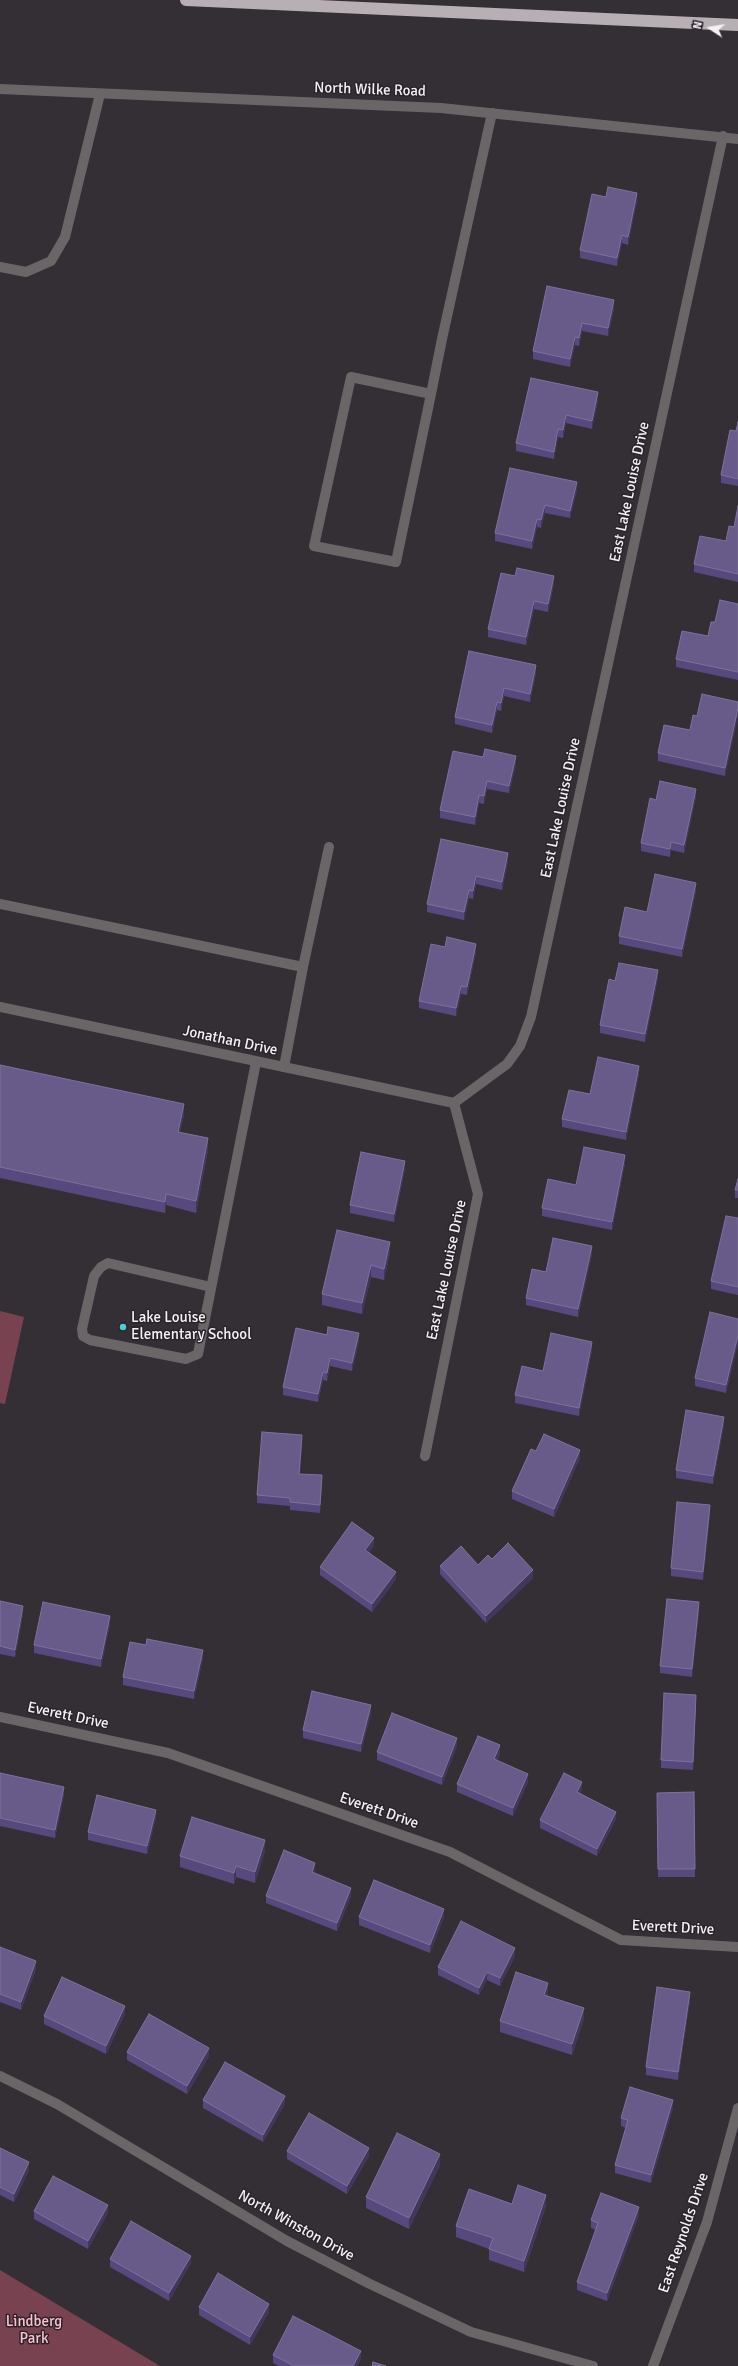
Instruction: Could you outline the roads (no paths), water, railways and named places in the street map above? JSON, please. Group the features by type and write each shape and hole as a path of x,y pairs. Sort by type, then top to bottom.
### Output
{"highway":[{"path":"186,0 738,25"}],"street":[{"name":"North Wilke Road","path":"0,89 441,108 723,136 738,139"},
{"path":"0,267 26,272 51,261 65,237 100,94"},
{"path":"430,394 351,377 314,546 396,562 430,394 492,113"},
{"name":"East Lake Louise Drive","path":"424,1456 478,1194 454,1103 507,1064 520,1046 529,1023 723,136"},
{"path":"284,1067 303,967 329,847"},
{"path":"0,904 303,967"},
{"name":"Jonathan Drive","path":"0,1007 454,1103"},
{"path":"211,1287 108,1263 101,1267 94,1276 82,1329 83,1336 90,1340 186,1359 193,1358 198,1354 256,1062"},
{"name":"Everett Drive","path":"0,1717 168,1753 443,1849 621,1940 738,1947"},
{"name":"North Winston Drive","path":"0,2076 57,2104 287,2241 368,2283 471,2332 593,2366"},
{"name":"East Reynolds Drive","path":"653,2366 707,2222 738,2108"}],"place":[{"name":"Lake Louise Elementary School","path":"123,1327"}],"park label":[{"name":"Lindberg Park","path":"34,2330"}]}
